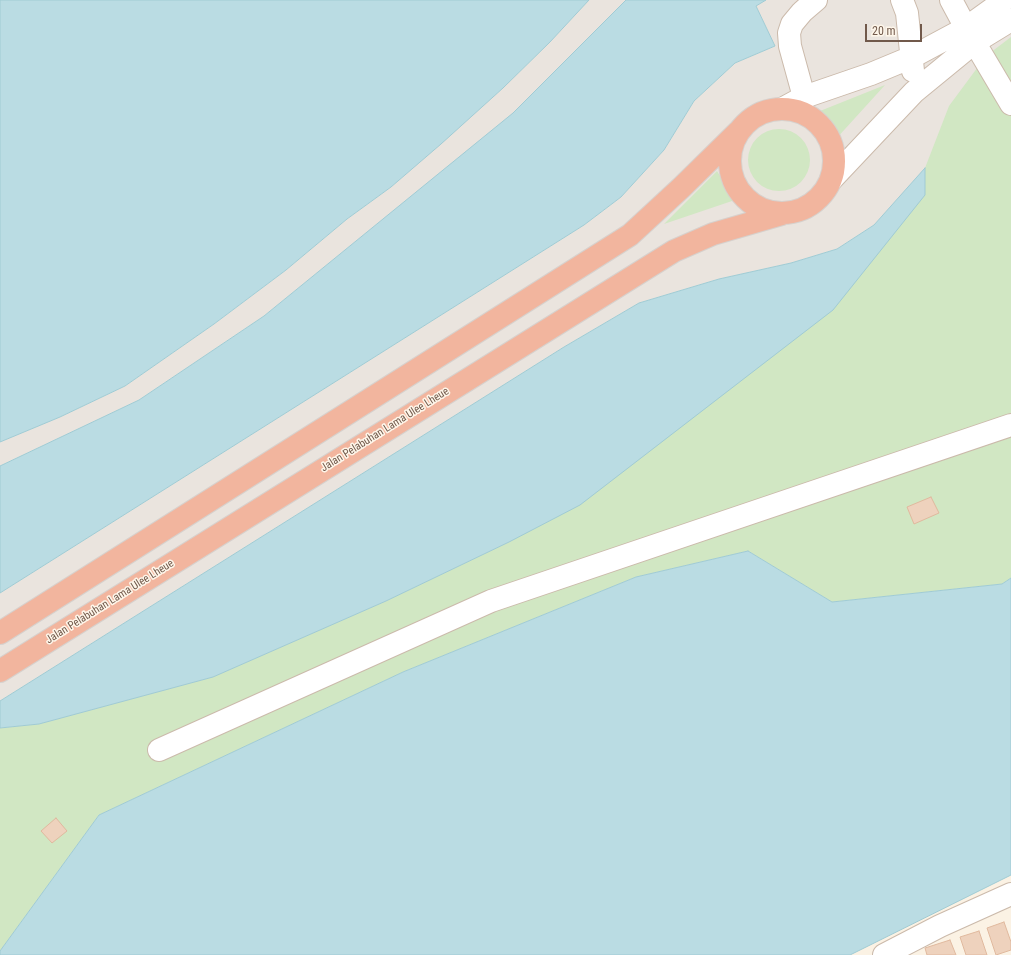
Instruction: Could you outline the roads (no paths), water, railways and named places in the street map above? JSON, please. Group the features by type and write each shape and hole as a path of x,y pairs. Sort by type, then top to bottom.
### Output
{"highway":[{"path":"0,633 630,235 682,187 750,119 765,112 782,109 799,111 814,119 826,131 833,146 835,163 831,180 824,194 812,204 798,211 782,214 766,211 751,204 740,192 732,178 729,162 731,146 738,132"},
{"name":"Jalan Pelabuhan Lama Ulee Lheue","path":"0,671 674,251 713,234 782,214"}],"street":[{"path":"804,97 790,46 789,33 792,24 802,12 816,0"},
{"path":"902,0 907,13 914,92"},
{"path":"951,0 1011,104"},
{"path":"782,109 804,97 871,74 1006,21"},
{"path":"831,180 914,92 971,35"},
{"path":"159,750 491,602 1011,425"},
{"path":"884,955 940,926 1011,894"}],"water":[{"path":"0,0 589,0 550,42 503,88 441,144 391,187 347,219 286,270 214,324 125,386 60,417 0,442"},
{"path":"626,0 766,0 756,6 775,46 735,63 694,101 664,150 621,197 584,225 0,593 0,466 139,400 264,316 513,113"},
{"path":"925,168 925,195 833,310 580,505 509,542 386,601 213,677 39,724 0,728 0,701 564,347 639,303 719,279 791,263 837,249 874,225"},
{"path":"748,551 832,602 1002,584 1011,578 1011,875 850,955 0,955 0,951 99,815 403,672 636,577"}]}
